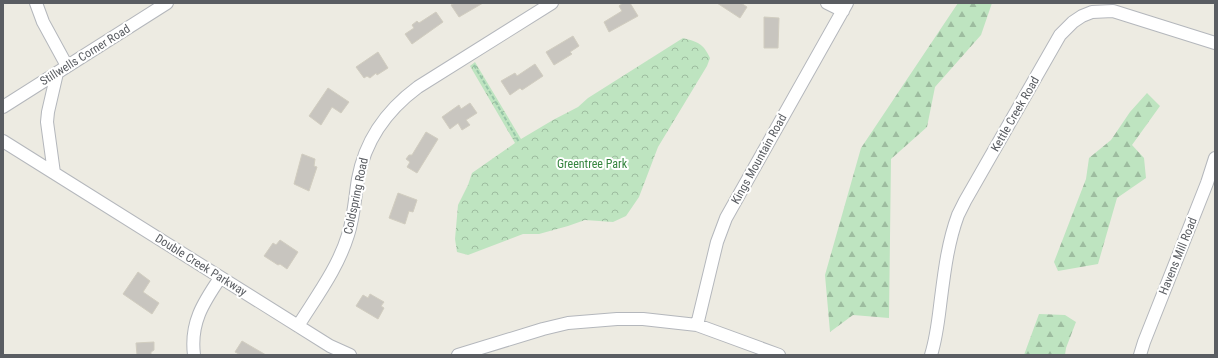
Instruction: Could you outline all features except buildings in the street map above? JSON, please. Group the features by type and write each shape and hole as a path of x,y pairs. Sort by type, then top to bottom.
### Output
{"street":[{"path":"36,3 62,70 48,112 47,122 47,132 54,173"},
{"name":"Stillwells Corner Road","path":"3,107 167,3"},
{"name":"Coldspring Road","path":"298,326 332,271 343,249 352,220 361,164 367,147 387,115 404,98 418,87 552,3"},
{"path":"827,3 845,7"},
{"name":"Kings Mountain Road","path":"696,325 717,242 726,218 845,7"},
{"name":"Kettle Creek Road","path":"931,355 936,334 947,252 958,215 1060,35 1068,26 1082,16 1092,12 1113,11 1215,43"},
{"name":"Double Creek Parkway","path":"3,141 330,346 350,355"},
{"name":"Havens Mill Road","path":"1140,355 1207,183 1215,158"},
{"path":"194,355 195,324 200,310 220,278"},
{"path":"458,355 543,329 568,323 592,320 643,319 696,325 779,355"}],"path":[{"path":"473,64 519,142"}],"green space":[{"path":"958,3 992,3 981,35 935,87 927,127 891,159 889,318 853,315 830,332 825,275 861,148"},
{"name":"Greentree Park","path":"683,38 700,44 710,58 707,66 658,147 639,197 626,216 613,222 585,220 539,234 523,234 468,255 457,252 455,239 458,205 472,173 515,143 470,66 475,62 521,139 578,107 588,98"},
{"path":"1147,93 1160,106 1132,145 1144,158 1146,178 1117,198 1098,264 1058,271 1054,262 1086,179 1089,158 1111,140 1130,112"},
{"path":"1039,314 1065,315 1076,322 1066,348 1065,355 1024,355"}]}
